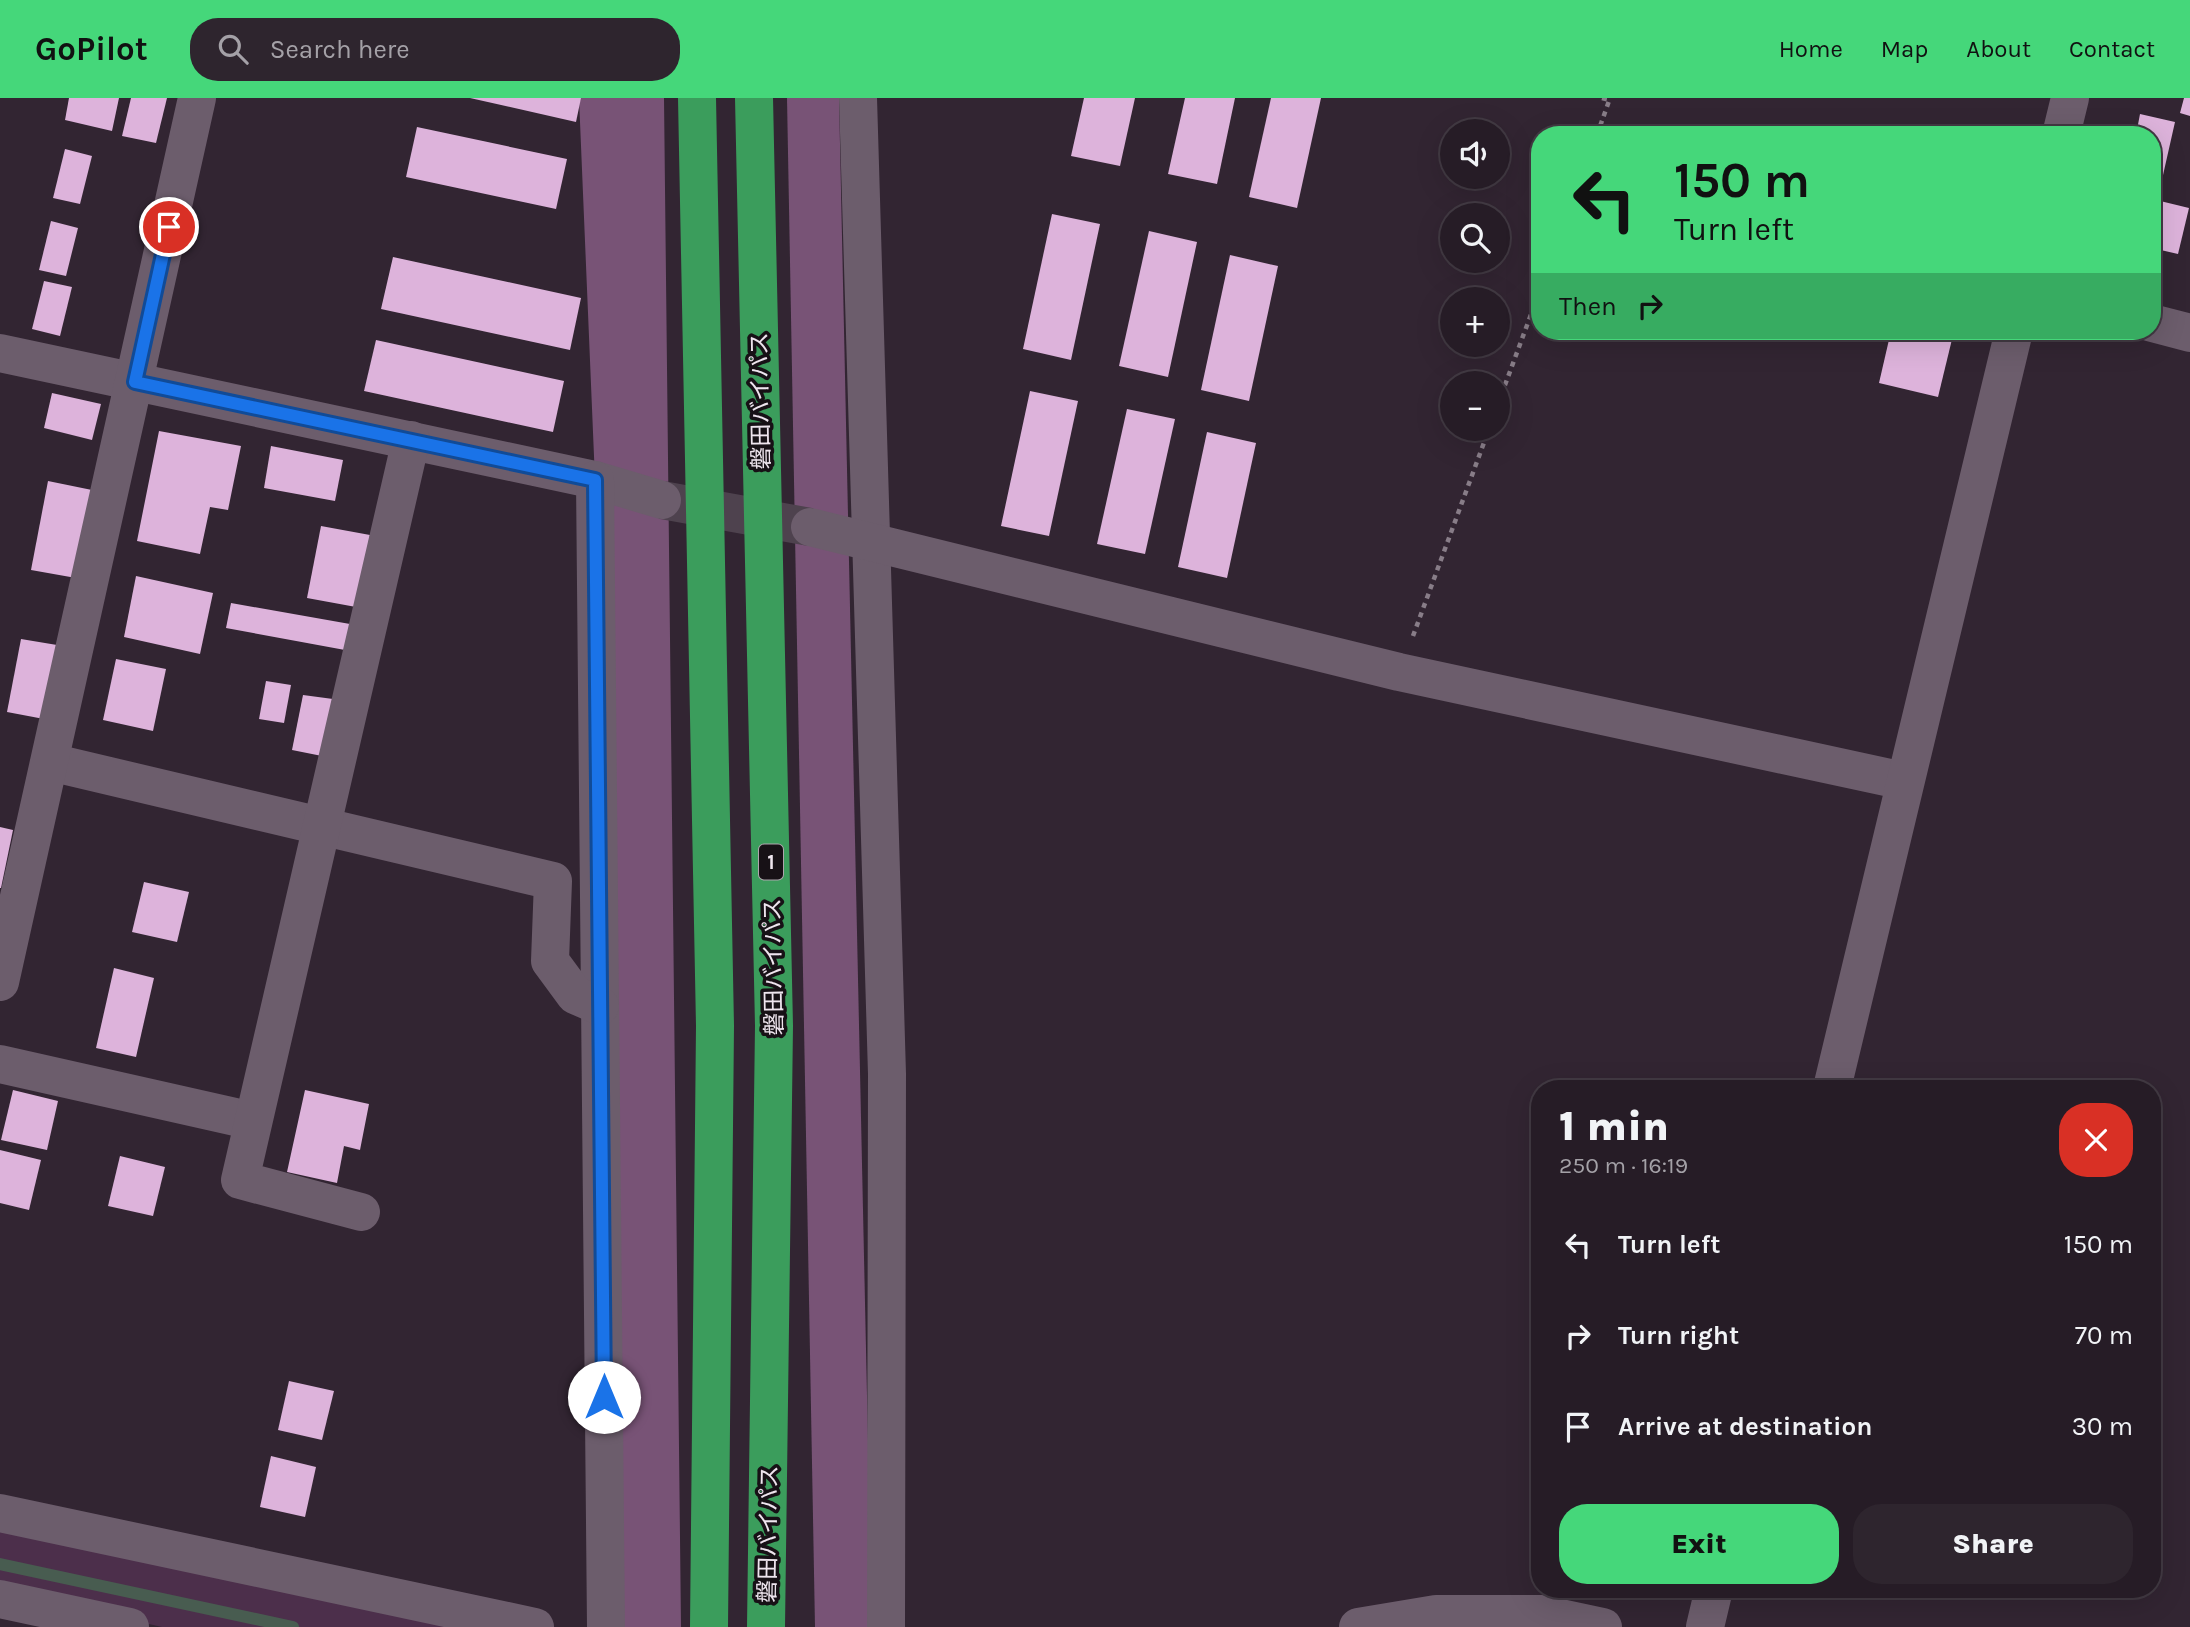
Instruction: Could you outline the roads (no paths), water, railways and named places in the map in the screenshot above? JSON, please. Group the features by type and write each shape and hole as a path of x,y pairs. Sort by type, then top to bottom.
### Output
{"highway":[{"path":"697,98 715,1026 709,1620"},
{"name":"磐田バイパス","path":"754,98 774,1026 766,1627"}],"street":[{"path":"0,982 197,98"},
{"path":"858,98 887,1074 886,1627"},
{"path":"2063,126 2070,98"},
{"path":"2161,325 2190,333"},
{"path":"1834,1080 2012,340"},
{"path":"0,352 595,480 662,500"},
{"path":"361,1212 240,1180 411,440"},
{"path":"595,480 606,1627"},
{"path":"810,527 1399,673 1904,781"},
{"path":"50,762 553,881 550,961 575,995 600,1006"},
{"path":"0,1064 253,1121"},
{"path":"0,1513 534,1627"},
{"path":"1705,1627 1712,1598"},
{"path":"0,1599 130,1627"},
{"path":"1358,1627 1436,1614 1542,1614 1603,1627"}],"waterway":[{"path":"0,1564 293,1627"}],"tunnel":[{"path":"662,500 810,527"}]}
